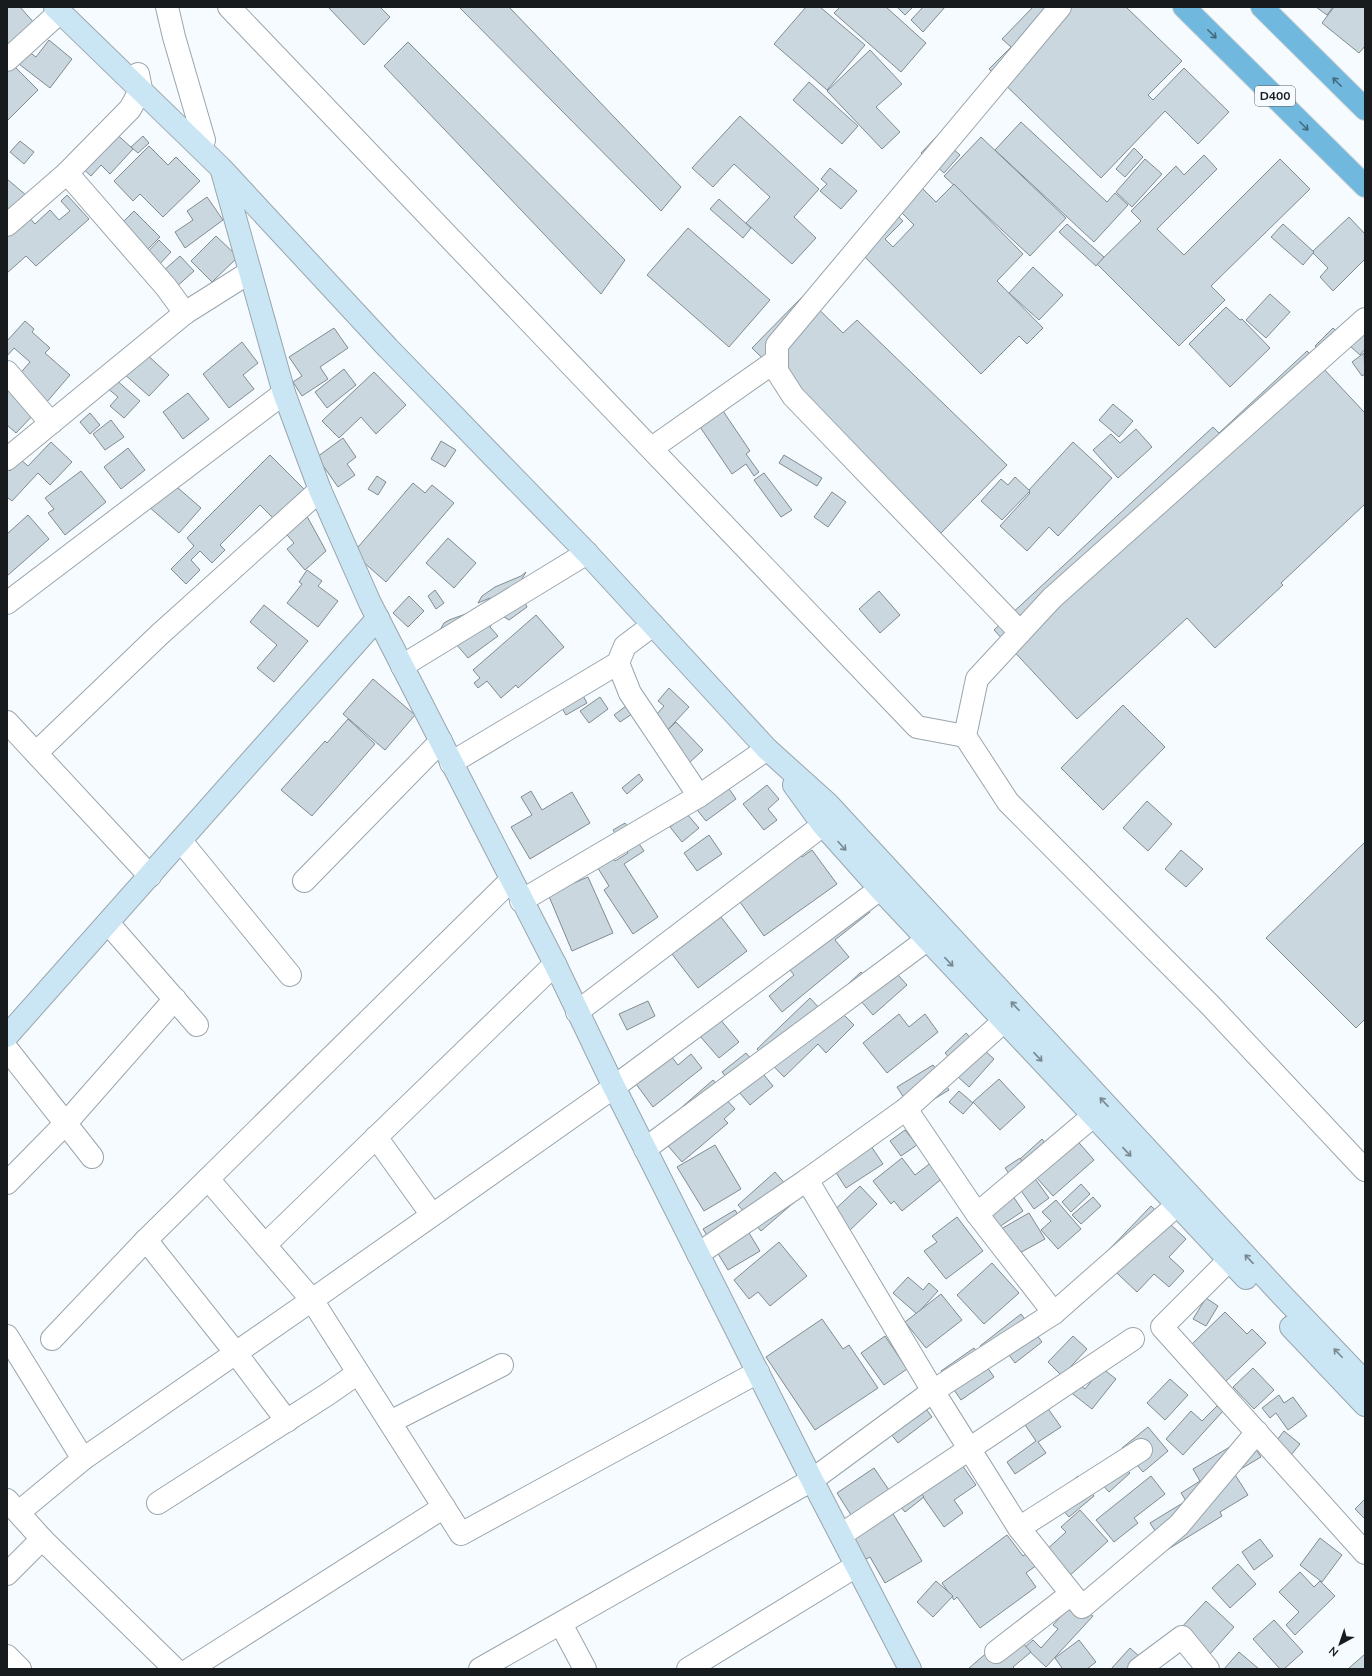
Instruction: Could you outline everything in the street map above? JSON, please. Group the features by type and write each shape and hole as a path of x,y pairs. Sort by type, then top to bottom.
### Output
{"highway":[{"name":"D400","path":"1184,7 1365,186"},
{"path":"1262,7 1363,103"}],"main road":[{"path":"63,9 139,82 204,140 221,168 284,393 320,490 378,618 521,901 555,964 614,1087 856,1566 905,1667"},
{"path":"139,82 388,348 587,553 767,749 828,804 1276,1288 1365,1382"},
{"path":"7,1036 378,618"},
{"path":"767,749 823,825 880,889 1365,1405"}],"street":[{"path":"168,7 174,37 204,140"},
{"path":"230,7 917,727 965,736"},
{"path":"1020,632 793,396 776,371 777,345 1060,7"},
{"path":"7,60 63,9"},
{"path":"7,225 66,173 130,109 139,82"},
{"path":"66,173 166,287 185,313"},
{"path":"7,458 185,313 250,272"},
{"path":"1365,319 1052,598 977,679 965,736 1008,802 1211,1006 1365,1170"},
{"path":"652,448 777,360"},
{"path":"7,372 51,423"},
{"path":"7,603 284,393"},
{"path":"36,753 159,635 320,490"},
{"path":"402,666 587,553"},
{"path":"451,763 618,663 625,646 653,625"},
{"path":"618,663 630,693 699,796"},
{"path":"7,722 150,876"},
{"path":"304,880 441,741"},
{"path":"521,901 699,796 767,749"},
{"path":"577,1012 823,825"},
{"path":"181,841 290,975"},
{"path":"52,1339 146,1240 511,880"},
{"path":"175,1669 42,1538 13,1506 312,1300 614,1087 880,889"},
{"path":"108,923 197,1025"},
{"path":"646,1149 928,940"},
{"path":"265,1245 555,964"},
{"path":"7,1183 66,1123 175,999"},
{"path":"698,1254 807,1180 906,1109 1004,1021"},
{"path":"7,1049 92,1157"},
{"path":"906,1109 977,1214 1054,1313"},
{"path":"977,1214 1093,1116"},
{"path":"376,1137 432,1215"},
{"path":"208,1179 312,1300 461,1534 758,1372"},
{"path":"807,1180 933,1391 1019,1528 1082,1607 1179,1525 1257,1432"},
{"path":"480,1669 812,1480 933,1391 1054,1313 1177,1205"},
{"path":"146,1240 235,1352 287,1421"},
{"path":"1229,1260 1162,1327 1365,1553"},
{"path":"7,1336 83,1459"},
{"path":"840,1535 1133,1339"},
{"path":"390,1422 502,1365"},
{"path":"158,1503 287,1421 358,1373"},
{"path":"1019,1528 1141,1450"},
{"path":"190,1669 444,1507"},
{"path":"7,1574 42,1538"},
{"path":"688,1669 856,1566"},
{"path":"996,1652 1071,1594"},
{"path":"561,1624 585,1669"},
{"path":"1139,1669 1182,1636 1208,1669"},
{"path":"7,1656 20,1669"}],"building":[{"path":"7,7 20,7 35,24 7,49"},
{"path":"328,7 380,7 390,17 364,45"},
{"path":"459,7 509,7 681,187 661,211"},
{"path":"806,7 820,7 865,45 827,90 774,44"},
{"path":"840,7 886,7 926,43 901,72 834,13"},
{"path":"913,7 905,15 898,8"},
{"path":"923,7 945,7 923,32 911,20"},
{"path":"1033,7 1126,7 1182,61 1148,95 1153,100 1184,68 1229,112 1198,144 1165,111 1101,178 989,69 1011,47 1002,39"},
{"path":"1316,7 1333,7 1327,15"},
{"path":"1334,7 1365,7 1365,46 1359,53 1322,23"},
{"path":"49,40 72,59 50,88 19,64 29,52 36,57"},
{"path":"408,42 625,260 601,294 384,66"},
{"path":"870,50 902,84 876,107 900,132 882,149 827,91"},
{"path":"13,65 38,90 7,121 7,70"},
{"path":"809,82 858,126 842,144 793,100"},
{"path":"740,116 819,189 794,217 816,238 792,264 746,223 770,197 734,164 713,187 692,168"},
{"path":"1021,122 1107,202 1115,193 1128,205 1094,242 995,150"},
{"path":"112,130 133,149 110,174 101,165 91,176 79,165"},
{"path":"938,135 960,155 944,173 921,153"},
{"path":"143,136 149,143 138,153 131,147"},
{"path":"981,137 1066,218 1030,256 944,176"},
{"path":"20,141 34,152 24,164 10,152"},
{"path":"149,146 168,165 176,157 200,181 163,217 140,194 133,201 114,181"},
{"path":"1134,148 1143,157 1125,177 1116,169"},
{"path":"1204,155 1217,169 1157,229 1184,255 1280,159 1310,189 1211,286 1225,300 1179,346 1097,264 1141,221 1131,211 1176,166 1184,175"},
{"path":"1145,159 1162,174 1132,207 1116,192"},
{"path":"830,168 857,191 841,209 820,191 827,184 821,179"},
{"path":"7,179 27,196 13,213 7,208"},
{"path":"913,179 936,202 954,184 1023,254 997,281 1043,328 1027,344 1019,336 981,374 851,243 888,206 903,221 885,239 893,247 914,225 890,201"},
{"path":"67,195 89,219 36,266 26,256 7,273 7,234 28,216 35,224 50,210 59,220 70,211 61,201"},
{"path":"207,197 223,220 185,248 175,232 193,220 187,211"},
{"path":"719,199 751,228 743,238 710,209"},
{"path":"134,211 160,237 146,251 120,225"},
{"path":"1349,217 1365,234 1365,259 1333,291 1320,277 1328,268 1312,252"},
{"path":"1067,224 1104,257 1096,266 1059,232"},
{"path":"1283,224 1314,252 1303,265 1271,237"},
{"path":"688,228 770,300 729,347 647,275"},
{"path":"216,236 238,257 212,282 191,261"},
{"path":"159,240 171,252 157,267 144,256"},
{"path":"180,256 194,271 175,288 161,273"},
{"path":"1033,267 1063,295 1039,320 1009,293"},
{"path":"1270,294 1290,312 1266,338 1246,320"},
{"path":"804,295 843,333 857,320 1007,465 941,533 752,348"},
{"path":"1226,307 1240,320 1242,319 1270,348 1230,387 1189,344"},
{"path":"25,321 34,329 32,332 50,348 45,353 70,375 45,404 16,378 30,362 14,348 7,356 7,341"},
{"path":"334,328 348,348 320,367 328,379 302,396 293,382 302,376 289,357"},
{"path":"1333,328 1347,341 1329,360 1315,346"},
{"path":"1365,334 1365,349 1360,355 1341,338"},
{"path":"242,342 258,363 243,375 254,389 229,408 203,374"},
{"path":"143,351 169,375 149,396 123,373"},
{"path":"1307,351 1365,413 1365,504 1281,583 1283,585 1215,648 1187,618 1077,719 994,630 1213,427 1219,433"},
{"path":"1364,353 1365,374 1362,376 1352,362"},
{"path":"344,369 356,385 327,408 315,392"},
{"path":"374,372 406,405 376,434 361,417 339,438 322,421"},
{"path":"114,378 140,401 124,418 110,406 118,397 106,387"},
{"path":"7,386 36,412 16,433 7,425"},
{"path":"188,393 209,419 183,439 163,412"},
{"path":"1113,404 1133,421 1119,437 1099,420"},
{"path":"721,408 750,451 746,454 759,472 754,476 746,464 732,474 698,424"},
{"path":"90,413 100,425 90,434 80,422"},
{"path":"111,420 124,437 105,450 93,434"},
{"path":"1136,429 1152,447 1118,478 1093,450 1111,434 1120,443"},
{"path":"343,438 356,457 347,464 355,475 338,487 317,457"},
{"path":"441,441 456,450 445,467 431,459"},
{"path":"51,442 72,462 50,485 38,473 12,501 7,497 7,468 10,471 21,460 28,466"},
{"path":"1073,442 1112,478 1058,536 1049,527 1027,551 1000,526 1030,493 1028,491"},
{"path":"128,448 145,470 121,489 104,467"},
{"path":"270,455 304,489 274,519 260,505 220,545 225,550 212,563 200,551 191,560 200,570 186,584 171,569 194,546 187,538"},
{"path":"784,455 822,478 817,486 779,463"},
{"path":"81,471 106,502 65,535 48,513 54,509 45,498"},
{"path":"764,473 792,510 781,517 754,480"},
{"path":"377,476 386,482 378,495 368,489"},
{"path":"1015,477 1030,491 1002,520 981,501 1001,479 1008,485"},
{"path":"170,481 201,508 179,533 148,506"},
{"path":"413,483 425,493 432,485 454,503 386,582 353,553"},
{"path":"832,492 846,502 828,527 814,517"},
{"path":"303,509 326,551 305,570 287,549 294,543 281,528"},
{"path":"28,515 49,539 7,576 7,534"},
{"path":"448,538 476,563 454,588 426,563"},
{"path":"307,570 322,581 318,586 338,601 318,627 287,603 302,584 299,582"},
{"path":"526,572 515,591 522,596 527,607 509,620 498,613 490,627 498,636 468,658 456,644 436,637 444,623 485,607 490,598 478,603 482,596 495,587 521,576"},
{"path":"435,590 444,603 436,609 428,596"},
{"path":"879,591 900,615 880,633 859,609"},
{"path":"409,596 424,611 408,627 393,613"},
{"path":"264,605 308,641 274,682 257,668 277,645 250,622"},
{"path":"536,615 564,647 518,688 516,685 501,698 487,681 478,688 474,683 480,678 473,670"},
{"path":"373,679 415,715 385,750 343,714"},
{"path":"669,688 689,707 662,736 649,723 664,706 658,701"},
{"path":"552,691 581,692 587,703 566,715"},
{"path":"600,697 608,709 589,723 580,711"},
{"path":"1123,705 1165,747 1103,810 1061,768"},
{"path":"626,706 632,714 620,722 614,715"},
{"path":"348,719 375,744 312,816 281,790 325,741 327,743"},
{"path":"676,722 703,750 689,763 658,739"},
{"path":"639,774 643,780 627,794 622,788"},
{"path":"725,783 736,799 706,821 694,806"},
{"path":"767,785 779,799 768,809 777,820 764,830 743,804"},
{"path":"531,791 542,810 572,792 590,823 530,859 511,827 532,815 521,797"},
{"path":"1147,801 1172,824 1148,851 1123,828"},
{"path":"687,814 699,828 682,842 670,827"},
{"path":"625,823 644,851 624,864 658,917 633,934 604,890 609,886 596,865 612,855 615,861 628,853 613,830"},
{"path":"709,835 722,854 697,871 684,853"},
{"path":"1365,842 1365,1019 1356,1028 1266,938"},
{"path":"795,847 802,857 812,850 837,884 764,936 740,902 756,890 750,882"},
{"path":"1181,850 1203,869 1186,887 1165,869"},
{"path":"588,877 613,933 572,951 548,894"},
{"path":"862,902 870,912 835,940 849,957 782,1012 769,996 794,975 786,965"},
{"path":"721,917 747,951 698,988 672,954"},
{"path":"891,967 907,985 873,1015 847,985 861,972 878,990"},
{"path":"810,998 820,1009 829,1000 854,1025 826,1053 818,1044 784,1077 757,1049"},
{"path":"648,1001 655,1016 627,1030 619,1014"},
{"path":"899,1014 909,1027 925,1014 938,1032 887,1073 863,1043"},
{"path":"719,1018 739,1042 719,1058 699,1035"},
{"path":"966,1033 979,1047 958,1067 945,1053"},
{"path":"983,1049 994,1059 969,1087 957,1076"},
{"path":"746,1053 773,1086 750,1105 722,1072"},
{"path":"691,1054 702,1068 653,1107 636,1084 671,1056 678,1065"},
{"path":"933,1065 949,1090 913,1112 897,1087"},
{"path":"999,1079 1025,1107 1000,1130 973,1102"},
{"path":"713,1080 723,1092 721,1094 735,1109 724,1119 728,1123 682,1162 662,1139 689,1116 682,1107"},
{"path":"959,1091 973,1103 963,1114 949,1102"},
{"path":"1067,1129 1094,1160 1053,1196 1020,1159 1042,1139 1048,1146"},
{"path":"905,1130 917,1145 901,1156 890,1141"},
{"path":"853,1135 869,1143 883,1164 846,1188 824,1154"},
{"path":"715,1145 741,1189 704,1211 677,1167"},
{"path":"902,1158 915,1175 932,1162 944,1177 902,1211 894,1201 891,1204 873,1181"},
{"path":"1020,1158 1049,1198 1034,1209 1005,1168"},
{"path":"775,1172 798,1199 761,1231 738,1205"},
{"path":"1004,1183 1023,1211 996,1229 977,1201"},
{"path":"1081,1184 1090,1194 1071,1212 1062,1202"},
{"path":"860,1186 877,1204 845,1235 827,1217"},
{"path":"1093,1197 1101,1206 1081,1224 1072,1215"},
{"path":"1056,1200 1081,1229 1058,1249 1041,1230 1051,1221 1042,1212"},
{"path":"1151,1206 1186,1239 1169,1257 1184,1271 1169,1287 1154,1274 1137,1292 1101,1258"},
{"path":"735,1210 760,1251 728,1270 703,1229"},
{"path":"1029,1213 1045,1239 1016,1255 1001,1229"},
{"path":"957,1217 983,1251 946,1279 924,1251 937,1242 932,1236"},
{"path":"779,1242 807,1276 770,1306 758,1292 749,1299 734,1280"},
{"path":"992,1263 1019,1293 984,1324 957,1295"},
{"path":"908,1277 923,1290 929,1283 938,1291 917,1314 893,1293"},
{"path":"941,1294 962,1320 926,1348 905,1322"},
{"path":"1206,1298 1218,1306 1206,1326 1193,1319"},
{"path":"1225,1312 1247,1334 1252,1329 1266,1343 1224,1383 1202,1360 1205,1358 1192,1344"},
{"path":"1021,1314 1042,1342 1015,1363 1006,1351 992,1362 980,1346"},
{"path":"822,1319 843,1349 849,1345 878,1388 815,1430 766,1357"},
{"path":"885,1336 907,1369 884,1385 861,1353"},
{"path":"1073,1336 1087,1349 1062,1376 1048,1362"},
{"path":"974,1348 994,1377 961,1400 941,1371"},
{"path":"1102,1368 1116,1379 1092,1409 1069,1391 1076,1382 1085,1389"},
{"path":"1253,1368 1274,1390 1254,1409 1233,1387"},
{"path":"1170,1379 1188,1395 1165,1420 1147,1403"},
{"path":"1279,1395 1284,1403 1293,1397 1307,1416 1288,1430 1276,1413 1270,1418 1262,1408"},
{"path":"921,1402 932,1417 898,1443 881,1421"},
{"path":"1044,1403 1061,1427 1038,1442 1046,1453 1015,1474 1007,1462 1036,1441 1021,1419"},
{"path":"1217,1406 1223,1411 1183,1455 1166,1439 1191,1411 1202,1421"},
{"path":"1148,1427 1168,1451 1143,1472 1122,1448"},
{"path":"1284,1431 1300,1444 1286,1461 1270,1449"},
{"path":"1248,1436 1261,1457 1234,1473 1248,1495 1220,1512 1222,1516 1149,1561 1163,1543 1150,1523 1186,1501 1181,1493 1200,1481 1193,1469"},
{"path":"955,1455 976,1485 954,1500 963,1513 944,1527 914,1484"},
{"path":"1118,1461 1130,1473 1109,1492 1099,1481"},
{"path":"874,1468 891,1493 853,1518 837,1493"},
{"path":"1078,1476 1094,1496 1069,1517 1052,1498"},
{"path":"1151,1476 1165,1494 1134,1518 1138,1523 1114,1542 1096,1520"},
{"path":"913,1484 924,1497 905,1512 894,1499"},
{"path":"1365,1499 1365,1519 1355,1509"},
{"path":"890,1509 922,1561 885,1583 870,1557 866,1559 850,1533"},
{"path":"1080,1510 1108,1541 1067,1578 1044,1552 1066,1532 1061,1527"},
{"path":"1007,1535 1023,1556 1031,1550 1041,1562 1026,1573 1036,1587 980,1628 957,1597 954,1600 942,1583"},
{"path":"1320,1538 1342,1555 1322,1582 1300,1565"},
{"path":"1260,1539 1273,1556 1254,1570 1242,1552"},
{"path":"1238,1564 1256,1584 1230,1608 1212,1588"},
{"path":"1300,1572 1314,1587 1320,1581 1335,1596 1295,1635 1286,1625 1299,1612 1279,1592"},
{"path":"936,1581 953,1596 933,1617 917,1602"},
{"path":"1084,1591 1083,1608 1093,1616 1046,1667 1025,1647 1033,1640 1041,1648 1058,1629 1053,1625"},
{"path":"1206,1601 1234,1627 1209,1655 1180,1629"},
{"path":"1274,1620 1303,1652 1284,1669 1280,1669 1253,1639"},
{"path":"1020,1640 1031,1652 1013,1667 1015,1669 968,1669 997,1644"},
{"path":"1079,1640 1096,1662 1087,1669 1060,1669 1062,1668 1055,1658"},
{"path":"1130,1648 1153,1669 1111,1669"},
{"path":"1239,1652 1259,1669 1224,1669"},
{"path":"1365,1654 1365,1669 1349,1668"}]}
